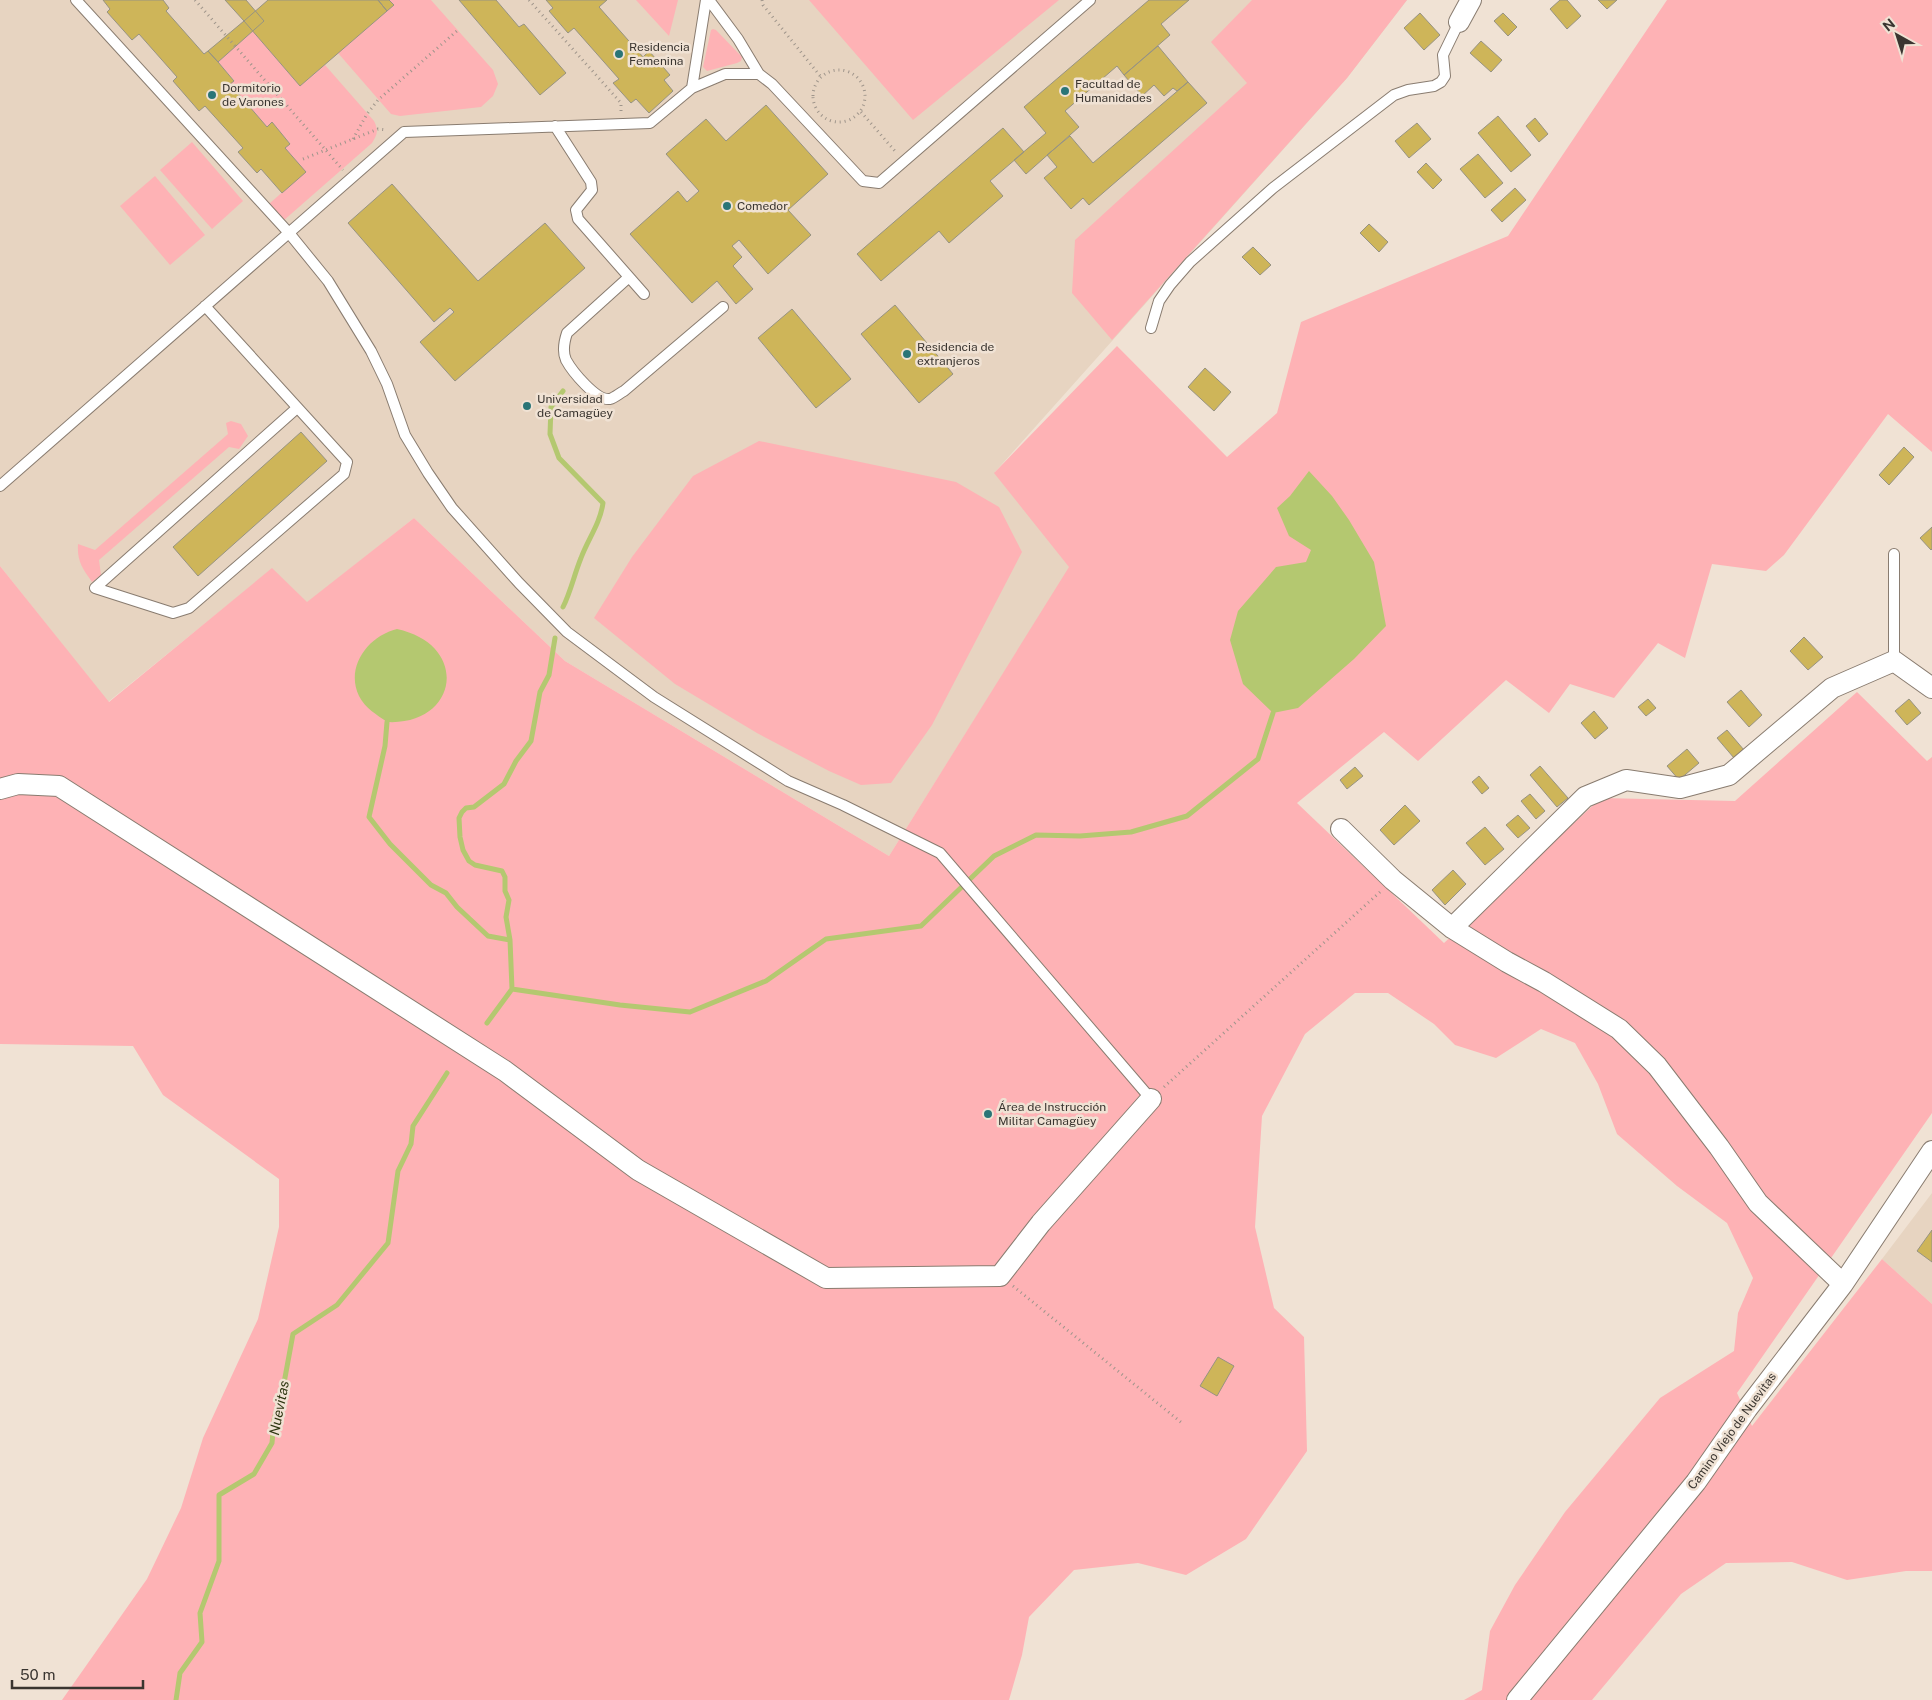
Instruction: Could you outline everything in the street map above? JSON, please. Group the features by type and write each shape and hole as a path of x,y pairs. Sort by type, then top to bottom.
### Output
{"street":[{"path":"1459,22 1471,0"},
{"path":"1452,928 1585,796 1626,780 1680,788 1730,775 1832,688 1894,661 1932,688"},
{"path":"0,789 18,784 59,786 505,1071 638,1170 826,1278 1000,1276 1041,1223 1151,1100"},
{"path":"1341,829 1393,880 1452,928 1619,1029 1657,1066 1719,1147 1758,1203 1843,1284"},
{"name":"Camino Viejo de Nuevitas","path":"1517,1700 1696,1482 1747,1409 1843,1284 1932,1151"}],"lane":[{"path":"76,0 288,233 328,281 372,351 387,384 405,435 428,473 452,508 519,583 568,632 654,697 788,781 844,805 940,853 1151,1100"},
{"path":"692,88 707,0"},
{"path":"707,0 738,39 759,74 772,84 863,181 879,183 1090,0"},
{"path":"1151,328 1159,302 1170,285 1190,262 1273,188 1379,104 1394,95 1408,90 1434,86 1441,82 1445,76 1443,55 1459,22"},
{"path":"0,486 404,132 650,123 692,88 725,74 759,74"},
{"path":"556,126 592,182 592,190 576,210 578,219 644,294"},
{"path":"629,277 567,333 563,345 566,360 583,383 598,396 610,399 624,391 723,306"},
{"path":"205,306 347,462 344,474 188,608 173,612 94,588 297,408"},
{"path":"1894,554 1894,661"}],"path":[{"path":"195,0 350,178"},
{"path":"529,0 621,103 622,124"},
{"path":"762,0 763,5 821,77"},
{"path":"354,139 367,114 378,100 458,30"},
{"path":"846,70 860,80 866,96 865,104 855,118 841,123 833,122 819,114 815,107 813,91 821,77 828,72 846,70"},
{"path":"861,112 904,161"},
{"path":"303,159 378,129 404,132"},
{"path":"1151,1100 1393,880"},
{"path":"1000,1276 1182,1423"}],"shaded area":[{"name":"Universidad de Camagüey","path":"0,0 1407,0 1347,78 995,472 1070,567 889,856 565,661 414,518 307,603 272,569 108,702 0,566"},
{"path":"389,0 431,0 493,70 498,84 493,96 481,107 400,116 391,114 338,53 393,6"},
{"path":"636,0 678,0 669,36"},
{"path":"809,0 1059,0 913,120"},
{"path":"1252,0 1407,0 1347,78 1112,340 1072,293 1075,240 1247,83 1211,42"},
{"path":"1667,0 1932,0 1932,452 1888,414 1784,555 1766,571 1712,564 1685,658 1658,643 1614,698 1570,684 1549,713 1506,680 1418,761 1384,732 1297,803 1444,943 1601,798 1735,801 1857,692 1927,761 1932,757 1932,1113 1737,1393 1752,1426 1882,1259 1932,1304 1932,1571 1906,1571 1847,1580 1792,1562 1726,1563 1681,1594 1592,1700 1464,1700 1482,1690 1490,1631 1515,1585 1565,1512 1660,1398 1734,1351 1738,1313 1753,1278 1727,1223 1677,1186 1617,1134 1598,1084 1575,1043 1541,1029 1496,1058 1455,1045 1434,1024 1388,993 1355,993 1305,1034 1262,1116 1255,1227 1274,1308 1304,1337 1307,1451 1246,1539 1186,1575 1138,1563 1074,1570 1029,1617 1022,1655 1009,1700 62,1700 147,1579 181,1508 203,1438 258,1319 279,1227 279,1179 163,1095 133,1046 0,1044 0,566 109,702 272,568 307,602 414,518 565,661 889,856 1069,567 994,473 1117,346 1227,457 1277,413 1301,322 1508,236"},
{"path":"713,29 742,57 741,61 707,71 703,67 711,30"},
{"path":"253,31 300,86 325,65 374,121 377,130 372,143 283,221 269,204 305,172 285,148 290,143 272,123 267,127 230,84 234,80 218,62"},
{"path":"192,142 243,201 212,229 160,170"},
{"path":"155,176 205,235 170,265 120,206"},
{"path":"231,421 241,424 248,436 239,449 229,447 99,560 101,575 92,582 81,564 78,555 78,544 95,550 228,434 226,423"},
{"path":"759,441 956,482 999,507 1022,552 932,725 891,783 861,785 829,771 757,733 675,684 594,618 632,557 693,476"},
{"path":"1309,471 1332,496 1374,562 1386,626 1354,659 1298,708 1273,713 1243,684 1230,640 1238,611 1276,567 1306,562 1311,550 1289,536 1277,508 1290,496"},
{"path":"397,629 421,638 437,651 445,667 446,683 441,699 429,711 411,720 387,722 364,704 355,685 355,674 362,654 369,646 377,638"},
{"path":"1932,1193 1932,1304 1882,1259"}],"building":[{"name":"Dormitorio de Varones","path":"103,0 163,0 169,8 166,11 204,54 208,51 218,62 234,81 230,84 267,127 272,122 290,144 285,148 306,172 282,193 261,169 257,173 238,152 243,148 205,106 199,111 173,81 177,77 139,34 132,40 107,12 110,9"},
{"path":"225,0 246,0 264,21 218,62 208,51 244,21"},
{"path":"268,0 378,0 387,11 300,86 244,21"},
{"path":"378,0 389,0 394,5 387,11"},
{"path":"459,0 496,0 519,27 524,24 566,73 540,95"},
{"name":"Residencia Femenina","path":"546,0 607,0 599,7 643,57 649,51 670,75 664,80 673,91 649,113 636,99 631,103 613,83 619,79 574,28 568,33 549,11 553,8"},
{"name":"Facultad de Humanidades","path":"1149,0 1189,0 1161,24 1170,35 1124,75 1117,66 1065,111 1079,127 1026,174 1014,160 1046,133 1024,107"},
{"path":"1560,0 1567,0 1581,16 1567,29 1550,9"},
{"path":"1598,0 1617,0 1607,9"},
{"path":"1420,13 1440,35 1424,50 1404,28"},
{"path":"1503,13 1517,27 1508,36 1494,21"},
{"path":"1481,41 1502,60 1491,72 1470,53"},
{"path":"1158,46 1188,82 1177,91 1173,88 1164,96 1154,85 1142,96 1124,75"},
{"path":"1188,82 1207,103 1089,205 1083,198 1071,209 1044,178 1057,167 1047,155 1070,136 1093,163"},
{"name":"Comedor","path":"766,105 828,174 788,210 811,235 768,274 739,240 732,246 742,257 733,266 753,289 736,304 717,281 692,303 630,234 678,191 687,202 699,191 666,154 706,119 726,141"},
{"path":"1498,116 1531,155 1511,172 1478,133"},
{"path":"1535,118 1548,134 1539,142 1526,126"},
{"path":"1417,123 1431,139 1409,158 1395,141"},
{"path":"1003,128 1024,152 990,181 1003,196 949,243 939,231 881,281 857,254"},
{"path":"1478,154 1503,183 1485,198 1460,169"},
{"path":"1426,163 1442,180 1433,189 1417,172"},
{"path":"392,184 478,281 545,223 585,268 455,381 420,342 454,312 450,308 434,322 348,223"},
{"path":"1515,188 1526,200 1502,222 1491,210"},
{"path":"1369,224 1388,242 1379,252 1360,233"},
{"path":"1253,247 1271,265 1260,275 1242,257"},
{"name":"Residencia de extranjeros","path":"895,305 953,374 919,403 861,334"},
{"path":"792,309 851,379 816,408 758,338"},
{"path":"1205,368 1231,392 1214,411 1188,387"},
{"path":"301,432 327,461 198,576 173,547"},
{"path":"1904,447 1914,457 1889,485 1879,475"},
{"path":"1932,527 1932,549 1931,550 1920,538"},
{"path":"1804,637 1823,657 1808,670 1790,651"},
{"path":"1741,690 1762,715 1749,727 1727,702"},
{"path":"1648,699 1656,708 1646,716 1638,707"},
{"path":"1909,699 1921,713 1907,725 1895,711"},
{"path":"1594,711 1608,728 1595,739 1581,723"},
{"path":"1727,730 1744,750 1734,758 1717,738"},
{"path":"1687,749 1699,763 1679,780 1667,766"},
{"path":"1540,766 1568,798 1557,807 1530,775"},
{"path":"1355,767 1363,776 1347,789 1340,780"},
{"path":"1479,776 1489,788 1482,794 1472,782"},
{"path":"1530,794 1545,811 1536,819 1521,801"},
{"path":"1405,805 1420,821 1394,845 1380,830"},
{"path":"1518,815 1530,828 1518,838 1506,825"},
{"path":"1485,827 1504,849 1485,865 1466,843"},
{"path":"1453,870 1466,884 1445,905 1432,890"},
{"path":"1932,1230 1932,1262 1917,1251"},
{"path":"1218,1357 1234,1366 1217,1396 1200,1386"}],"waterway":[{"path":"563,391 551,407 550,434 559,458 603,503 599,518 581,558 563,607"},
{"path":"487,1023 512,989 510,940 506,917 509,900 505,891 505,877 502,871 475,865 469,861 463,850 459,818 466,808 474,807 504,784 516,761 531,741 540,692 549,675 555,638"},
{"path":"512,989 620,1005 690,1012 766,981 826,939 921,926 994,856 1036,835 1080,836 1131,832 1187,816 1258,759 1273,713"},
{"path":"387,722 385,746 369,817 390,844 431,885 446,893 457,907 488,936 510,940"},
{"name":"Nuevitas","path":"176,1700 180,1673 202,1642 200,1613 219,1561 219,1495 254,1474 272,1443 274,1420 284,1383 293,1334 337,1305 388,1243 398,1171 411,1144 413,1126 447,1073"}],"place":[{"name":"Residencia Femenina","path":"619,54"},
{"name":"Facultad de Humanidades","path":"1065,91"},
{"name":"Dormitorio de Varones","path":"212,95"},
{"name":"Comedor","path":"727,206"},
{"name":"Residencia de extranjeros","path":"907,354"},
{"name":"Universidad de Camagüey","path":"527,406"},
{"name":"Área de Instrucción Militar Camagüey","path":"988,1114"}]}
